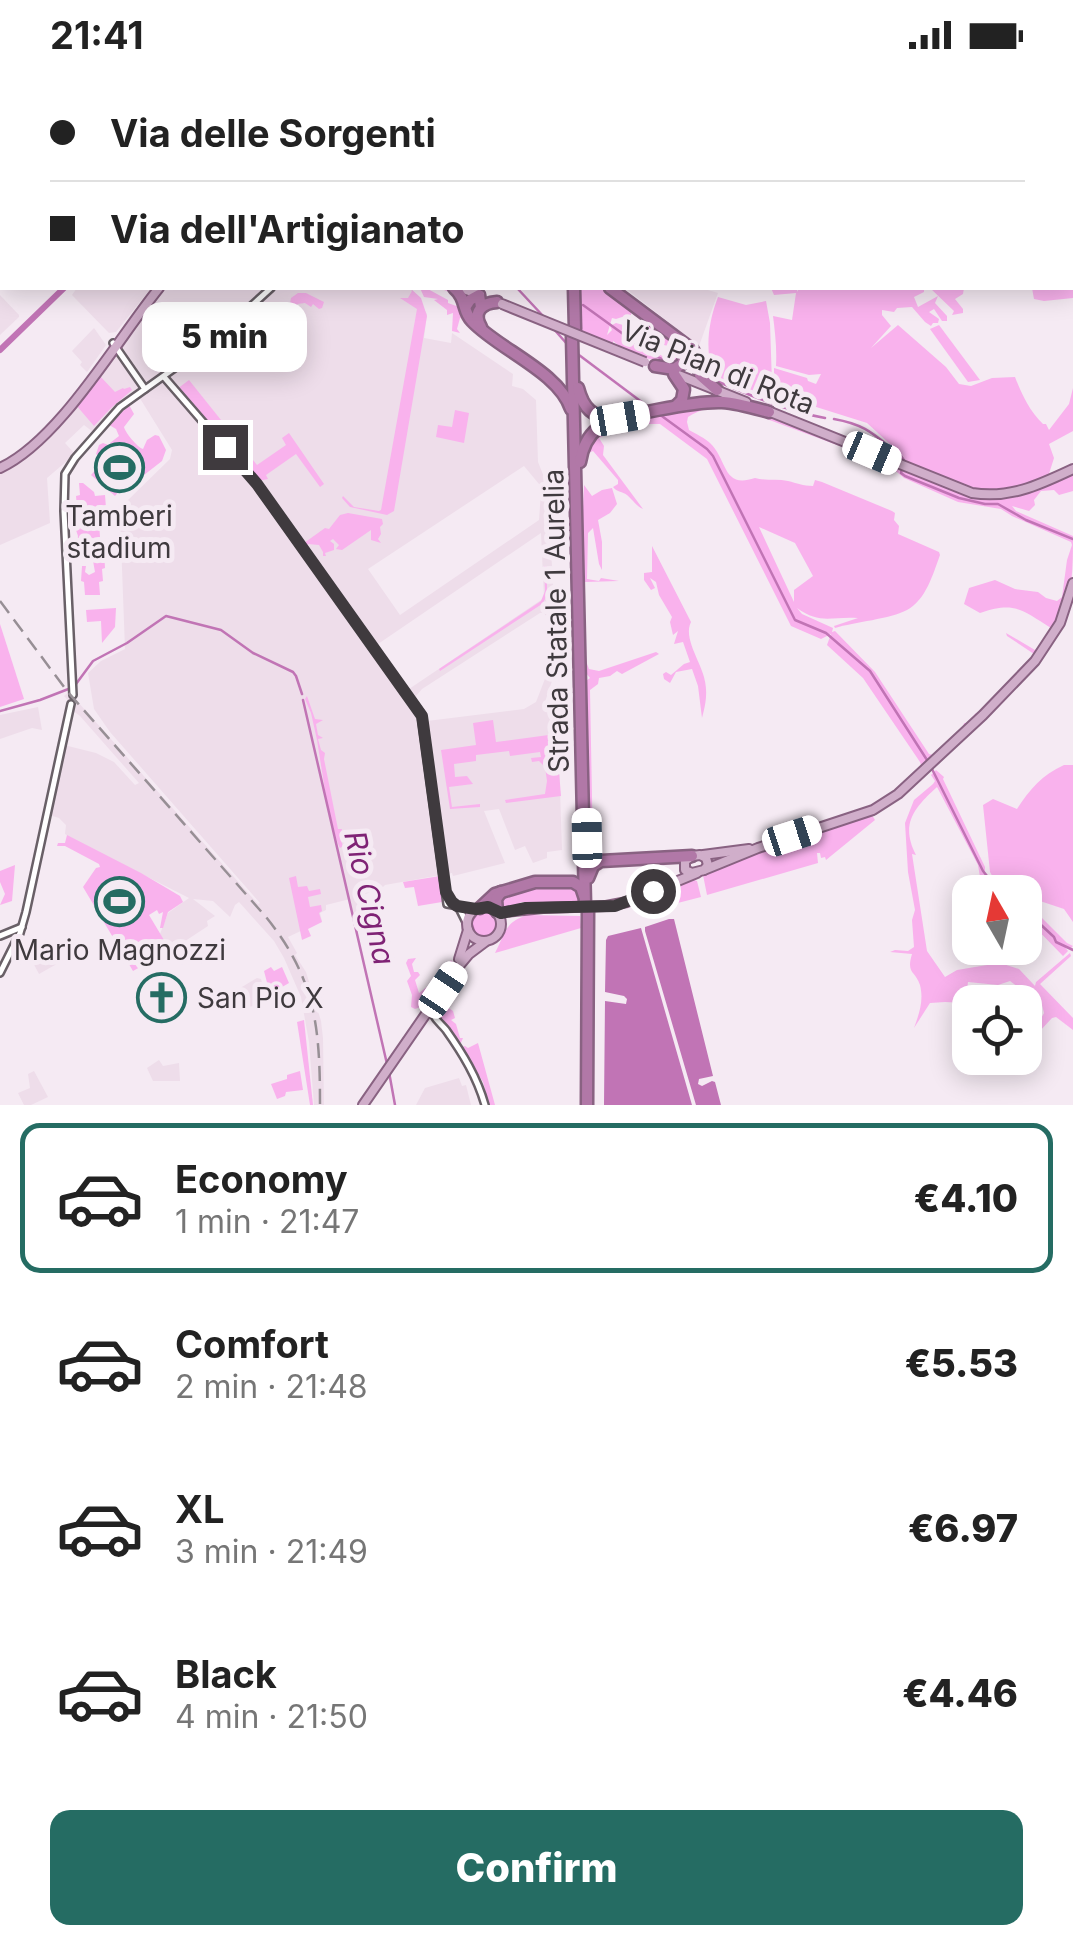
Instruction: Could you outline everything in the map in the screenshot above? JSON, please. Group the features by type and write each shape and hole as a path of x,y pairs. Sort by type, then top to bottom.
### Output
{"highway":[{"path":"458,290 468,316 568,400 574,431"},
{"path":"574,290 574,330"},
{"path":"613,290 694,352 700,374 717,390"},
{"path":"466,306 470,300 499,303"},
{"path":"480,301 477,318 481,328"},
{"name":"Strada Statale 1 Aurelia","path":"574,330 586,906 584,1102"},
{"name":"Strada Statale 1 Aurelia","path":"574,330 586,906"},
{"path":"650,364 674,369 680,366 686,353 680,342"},
{"path":"551,382 567,380 573,356"},
{"path":"672,409 684,392 674,374"},
{"path":"576,381 582,402 590,412 603,418 718,402 769,412"},
{"path":"579,473 589,437 620,418"},
{"path":"587,838 593,855 606,860 687,860"},
{"path":"568,881 580,874 584,860"},
{"path":"588,880 594,865 606,860"},
{"path":"478,908 501,891 535,882 568,881 581,887 586,906"},
{"path":"497,912 496,899 501,891"}],"main road":[{"path":"0,466 16,460 40,440 86,386 155,290"},
{"path":"461,290 480,301"},
{"name":"Via Pian di Rota","path":"499,303 962,490 991,495 1020,492 1073,470"},
{"path":"0,466 38,436 114,345"},
{"path":"497,912 627,902 758,848 872,810 898,794 930,765 1035,661 1057,630 1073,583"},
{"path":"687,860 758,848"},
{"path":"687,860 689,872 701,872"},
{"path":"687,860 708,860 701,872"},
{"path":"679,880 687,860"},
{"path":"402,1047 460,957 471,914 488,907 497,912 502,928"},
{"path":"363,1105 466,956 496,938 509,917 520,909"},
{"path":"468,927 475,939 485,942"}],"street":[{"path":"73,688 65,474 108,418 214,340 269,290"},
{"path":"114,345 144,389"},
{"path":"86,386 111,358 124,360"},
{"path":"164,377 257,484 421,714 446,892 468,927"},
{"path":"0,974 22,927 71,704"},
{"path":"452,905 478,908"},
{"path":"0,936 22,927"},
{"path":"434,1002 431,1011 476,1077 485,1105"},
{"path":"417,1026 428,1020 438,1022"}],"shaded area":[{"path":"76,290 149,290 116,332 109,333 72,295"},
{"path":"160,290 412,290 427,314 424,338 451,343 452,333 513,374 512,386 536,400 538,462 548,487 557,666 545,702 551,702 559,759 562,850 547,852 547,858 533,863 525,846 515,850 499,809 484,811 505,863 453,876 452,873 385,885 365,894 366,911 353,913 350,899 326,905 320,913 322,921 288,937 306,972 321,1021 324,1105 314,1105 301,997 274,941 239,902 230,917 213,901 193,899 215,916 207,921 208,926 170,951 160,934 168,913 189,898 71,838 65,834 66,825 49,815 64,745 114,762 135,785 139,783 72,710 74,707 64,696 69,692 260,903 94,709 88,673 125,649 120,514 127,501 170,459 172,450 136,392 112,410 93,432 84,425 65,443 75,454 47,478 50,523 0,545 0,473 26,457 54,429","holes":["524,466 539,484 539,520 400,615 368,569","541,533 544,598 409,689 378,644","540,613 547,617 548,671 536,702 524,709 427,721 416,696 422,689"]},
{"path":"421,290 430,290 459,307 454,294 444,290 456,292 463,317 457,329 460,333 452,331 453,313 447,315 447,310 434,300 438,299 424,297"},
{"path":"580,290 609,290 641,315 631,313 627,322 625,316 612,318 607,335 616,323 630,327 627,335 669,360 676,348 644,340 645,335 636,334 633,325 643,325 646,320 657,328 657,334 660,330 684,351 678,364 644,357 613,341 613,345 581,332"},
{"path":"628,290 718,293 699,346"},
{"path":"772,290 924,290 914,297 918,307 938,296 935,303 947,321 942,321 934,309 929,312 939,319 931,326 912,307 897,308 894,312 882,310 891,326 871,348 898,325 946,367 959,384 971,386 992,378 1015,377 1030,408 1049,430 1069,404 1073,388 1073,431 1049,444 1054,458 1048,477 1009,489 962,485 908,464 867,423 780,393 774,368 816,384 821,374 809,375 776,366 773,316 792,320 796,293 774,295"},
{"path":"932,290 964,290 955,299 963,313 952,315 954,311"},
{"path":"1032,290 1073,290 1073,298 1034,299"},
{"path":"412,291 421,298 427,316 394,511 387,515 350,507 342,498 354,507 381,510 417,309 400,298 408,298"},
{"path":"298,293 324,302 319,309 313,304 297,304 297,313 301,312 306,325 290,327 271,318 287,320 291,298"},
{"path":"0,295 19,317 0,335"},
{"path":"718,297 746,305 766,301 772,384 778,396 762,394 713,375 709,336"},
{"path":"939,325 980,380 968,382 930,329"},
{"path":"94,328 106,345 87,372 72,351"},
{"path":"99,375 115,392 130,387 132,390 94,426 76,405"},
{"path":"189,380 257,465 286,445 282,438 289,433 324,484 320,487 296,454 266,475 268,479 258,481 177,389"},
{"path":"128,403 134,414 124,427 132,439 143,449 147,440 159,436 166,450 162,461 144,475 138,469 115,496 91,475 105,459 96,454 99,445 111,446 119,436 106,423"},
{"path":"723,404 740,409 707,409 694,413 687,422 689,430 710,443 737,480 784,480 813,486 815,480 822,482 892,511 898,534 939,552 924,593 914,606 900,613 835,628 858,618 820,618 797,608 802,614 833,628 832,632 875,672 929,754 933,755 979,713 914,775 920,762 863,678 827,645 831,634 821,639 791,626 707,459 660,424 622,427 599,438 604,446 603,455 643,509 613,487 618,480 593,451 585,460 586,445 607,426 683,408","holes":["759,527 795,543 813,576 794,590 794,602"]},
{"path":"740,409 791,424 963,493 1008,496 1033,490 1073,472 1073,491 1059,495 1054,490 1041,491 1029,511 1012,506 1073,536 1071,583 1058,622 1037,654 983,711 1034,654 1006,633 1035,650 1051,628 1018,609 980,613 964,604 969,588 995,580 1057,601 1062,597 1071,542 1001,509 958,502 904,478 872,458"},
{"path":"455,410 469,413 464,443 436,437 438,425 452,427"},
{"path":"79,483 95,496 105,495 106,508 102,508 103,523 99,523 97,538 98,551 104,551 105,568 103,581 99,582 100,595 85,595 81,581 82,566 86,566 89,575 95,572 89,550 76,547 75,527 80,526 73,519 82,513 77,508"},
{"path":"584,485 592,496 612,488 617,504 598,520 602,570 593,528 588,533 587,579 619,581 585,582"},
{"path":"348,513 382,519 378,539 381,543 371,540 371,530 342,550 336,549 339,545 333,539 330,541 334,550 326,556 319,545 308,544 307,548 304,543"},
{"path":"652,546 691,622 691,642 706,688 702,718 692,669 676,672 670,683 664,679 666,672 671,675 690,662 683,642 674,644 678,631 673,635 672,617 656,582 650,578 655,588 651,590 644,580 644,573 652,572"},
{"path":"544,566 547,596 542,604 440,671 541,601 545,591"},
{"path":"116,608 115,627 102,643 101,621 87,622 86,610"},
{"path":"0,624 24,699 0,707"},
{"path":"659,654 622,674 617,671 599,678 590,690 593,850 587,791 586,681 590,678 586,661 589,669 599,671"},
{"path":"307,696 315,719 323,720 316,724 318,735 323,738 318,739 325,753 338,829 342,829 340,848 327,803"},
{"path":"38,707 42,730 32,728 0,739 0,715"},
{"path":"493,720 496,742 556,734 561,796 506,803 505,800 545,794 547,781 545,767 531,758 541,757 540,752 510,756 509,751 476,755 476,761 454,764 455,777 467,776 473,784 449,787 452,807 480,807 450,809 441,750 476,745 473,723"},
{"path":"1073,765 1073,922 1064,909 1042,902 1042,875 990,872 983,805 993,799 1017,809 1049,773"},
{"path":"936,770 944,777 986,875 980,875 937,787 916,810 909,834 916,855 912,854 927,951 945,977 957,970 1007,965 1019,969 1034,985 1015,985 1010,981 998,985 952,985 952,1002 930,1003 914,1028 921,996 911,969 912,954 890,952 914,947 915,910 905,823 914,800 935,781 931,775"},
{"path":"872,815 875,820 826,860 817,853 818,863 707,895 703,875"},
{"path":"67,835 180,896 183,902 168,912 163,928 163,912 159,914 157,910 149,915 170,950 133,971 83,887 99,864 65,846 57,846 65,843"},
{"path":"15,865 12,901 0,905 5,894 0,871"},
{"path":"296,876 298,887 320,889 321,894 308,897 310,907 321,905 322,922 308,929 311,936 302,940 289,878"},
{"path":"440,876 442,902 418,906 414,887 405,888 403,882"},
{"path":"694,880 701,897 670,905 666,892"},
{"path":"570,883 578,889 581,904 520,902 523,905 507,911 501,909 500,897 525,886"},
{"path":"485,909 499,918 500,924 491,938 485,939 471,930 470,924 479,910"},
{"path":"527,915 580,916 581,928 495,953 510,925"},
{"path":"1042,918 1073,946 1064,946 1068,951 1063,956 1042,934"},
{"path":"674,919 713,1076 699,1079 698,1084 715,1082 721,1105 696,1105 645,931 645,927"},
{"path":"641,928 692,1105 604,1105 605,1001 626,1004 627,999 605,992 606,940 608,936"},
{"path":"51,942 62,961 39,974 29,955"},
{"path":"1070,953 1071,956 1035,985"},
{"path":"416,958 412,964 414,972 420,975 415,980 419,993 445,973 451,960 454,963 423,1006 415,1009 411,1007 407,981 411,976 406,963"},
{"path":"271,967 274,971 282,967 289,983 270,994 264,971"},
{"path":"261,979 268,1004 241,1008 240,1003 232,1002 232,993"},
{"path":"1042,986 1073,1018 1073,1030 1056,1017 1042,1029"},
{"path":"438,1001 453,1011 455,1018 451,1020 463,1038 460,1045 433,1010"},
{"path":"304,1020 313,1105 297,1022"},
{"path":"478,1043 495,1105 489,1105 483,1082 462,1047"},
{"path":"159,1060 163,1066 179,1063 180,1081 153,1081 147,1068"},
{"path":"34,1071 48,1097 24,1105 18,1093 30,1088 28,1074"},
{"path":"300,1071 303,1090 286,1092 277,1099 271,1084"},
{"path":"459,1078 462,1086 466,1085 471,1105 416,1105 425,1088"}],"waterway":[{"path":"0,350 62,290"},
{"path":"519,290 544,317"},
{"path":"583,305 668,362"},
{"path":"552,327 567,344"},
{"path":"579,355 647,406"},
{"path":"714,380 782,407 825,418"},
{"path":"659,414 713,456 795,620 826,633 870,671 927,760"},
{"path":"834,419 863,428 901,456 901,473 905,476 959,498 998,504 1073,539"},
{"name":"Rio Cigna","path":"0,711 71,688 93,661 166,616 221,630 253,653 293,672 302,694"},
{"name":"Rio Cigna","path":"303,700 387,1064"},
{"path":"931,767 986,875"},
{"path":"480,937 490,937 498,929 497,916 486,910"},
{"path":"475,934 471,922 478,912"},
{"path":"1042,926 1056,942 1073,950"},
{"name":"Rio Cigna","path":"389,1072 395,1105"}],"railway":[{"path":"0,601 67,691 283,940 312,1005 319,1052 320,1105"}],"place":[{"name":"Tamberi stadium","path":"119,468"},
{"name":"Mario Magnozzi","path":"120,902"},
{"name":"San Pio X","path":"162,998"}],"route":[{"path":"225,447 257,484 422,716 446,892 453,904 476,909 488,907 498,913 526,908 611,906 653,891"}]}
